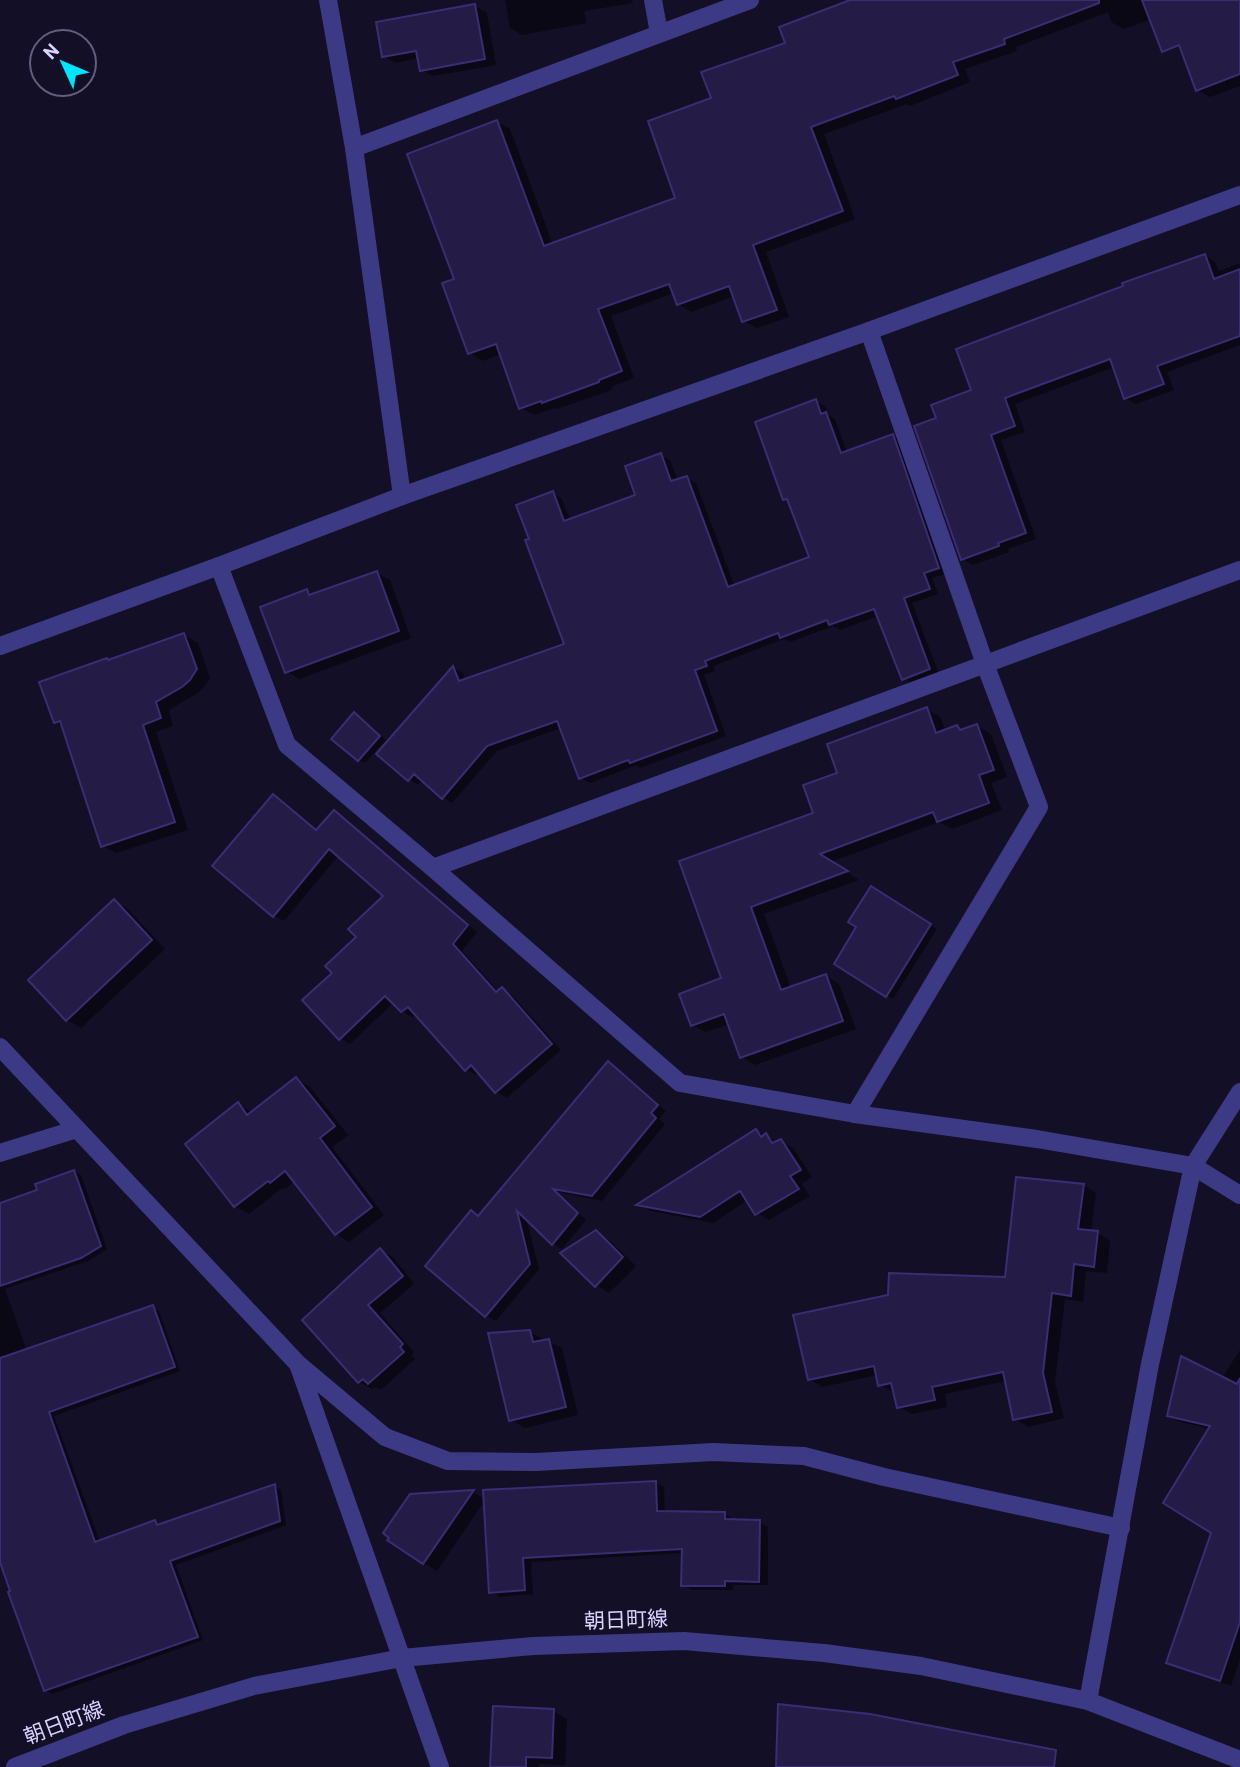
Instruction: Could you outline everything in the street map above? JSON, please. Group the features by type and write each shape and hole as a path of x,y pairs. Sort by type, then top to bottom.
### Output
{"street":[{"path":"328,0 354,148 402,496"},
{"path":"653,0 659,33"},
{"path":"354,148 750,0"},
{"path":"0,646 402,496 869,331 1240,195"},
{"path":"855,1114 1039,807 985,664 869,331"},
{"path":"219,566 288,745 680,1083 855,1114 1037,1139 1193,1166 1240,1195"},
{"path":"433,868 1240,570"},
{"path":"0,1047 298,1364 385,1437 448,1461 536,1462 713,1452 804,1457 1121,1528"},
{"path":"1088,1702 1150,1364 1193,1166 1240,1092"},
{"path":"0,1153 76,1129"},
{"path":"298,1364 440,1767"},
{"name":"朝日町線","path":"15,1767 124,1725 254,1686 402,1658 533,1646 684,1641 824,1653 921,1666 1088,1702 1240,1760"}],"building":[{"path":"850,0 1099,0 1099,3 1004,39 1005,44 953,62 958,75 811,127 843,211 753,245 777,310 742,322 729,286 677,305 669,284 598,309 622,371 599,382 519,409 496,344 468,354 442,283 454,279 407,154 497,120 544,246 675,198 648,121 711,98 701,72 785,43 779,27"},
{"path":"1142,0 1240,0 1240,74 1196,91 1179,45 1162,52"},
{"path":"475,4 485,59 420,71 416,51 382,57 376,22"},
{"path":"1205,254 1214,279 1240,269 1240,336 1157,366 1164,384 1124,399 1110,359 1005,398 1015,426 991,435 1026,533 961,560 914,426 936,418 931,405 971,390 956,349 1123,286 1122,283"},
{"path":"816,399 821,414 826,412 841,453 893,434 939,568 924,573 930,589 904,598 930,669 902,680 874,609 829,625 827,620 780,638 778,633 705,661 707,666 695,670 717,731 579,779 557,721 487,746 442,799 414,774 408,781 376,754 453,666 459,681 564,644 525,540 529,539 516,505 553,491 564,521 635,495 625,466 661,453 671,481 687,476 728,587 809,557 787,499 783,500 755,422"},
{"path":"377,571 399,631 285,673 260,607 307,589 309,595"},
{"path":"184,633 197,669 182,687 156,702 161,718 143,725 175,822 101,847 60,721 54,723 39,682"},
{"path":"927,707 936,733 957,725 960,730 977,724 994,770 979,775 989,803 937,822 933,812 820,854 848,871 751,907 781,990 826,974 843,1021 740,1058 724,1014 691,1026 679,994 721,978 679,861 813,813 803,785 837,773 827,744"},
{"path":"354,712 380,736 358,761 331,739"},
{"path":"273,794 316,830 334,810 468,925 453,944 496,992 502,987 552,1044 495,1093 471,1065 465,1071 408,1007 401,1012 385,996 339,1040 302,1000 332,973 325,966 356,937 348,929 383,896 329,849 273,917 212,866"},
{"path":"871,886 931,924 886,997 834,964 856,927 848,922"},
{"path":"114,899 152,940 66,1021 28,980"},
{"path":"608,1061 658,1105 651,1113 656,1118 592,1196 553,1189 578,1213 552,1245 517,1211 530,1264 485,1317 425,1266 471,1210 478,1216"},
{"path":"296,1077 335,1126 320,1138 372,1207 335,1235 285,1171 234,1207 185,1144 238,1102 247,1115"},
{"path":"756,1129 761,1137 766,1133 772,1143 781,1139 801,1170 790,1176 799,1189 755,1215 740,1191 700,1217 636,1205"},
{"path":"74,1170 101,1246 81,1258 0,1286 0,1203 37,1190 35,1184"},
{"path":"1016,1177 1084,1184 1078,1229 1098,1231 1094,1267 1074,1264 1071,1296 1052,1293 1043,1373 1052,1412 1013,1420 1003,1372 932,1387 935,1400 897,1408 891,1383 878,1386 874,1366 808,1380 793,1315 888,1295 889,1273 1005,1277"},
{"path":"596,1230 623,1257 595,1287 560,1253"},
{"path":"380,1248 403,1276 368,1305 403,1344 400,1347 404,1352 368,1384 363,1379 358,1383 302,1320"},
{"path":"153,1305 175,1367 49,1412 95,1542 155,1520 157,1525 275,1484 280,1521 170,1561 198,1637 44,1691 8,1592 10,1591 0,1562 0,1358"},
{"path":"530,1330 533,1342 549,1339 566,1407 509,1421 488,1333"},
{"path":"1181,1356 1237,1384 1240,1378 1240,1622 1220,1681 1166,1663 1211,1533 1163,1503 1210,1426 1167,1416"},
{"path":"656,1481 657,1511 725,1512 725,1519 760,1520 759,1582 725,1581 725,1586 681,1586 682,1549 523,1558 525,1590 489,1593 483,1490"},
{"path":"474,1490 423,1564 387,1540 389,1538 383,1533 410,1494"},
{"path":"778,1704 870,1714 1056,1750 1054,1767 776,1767"},
{"path":"493,1706 554,1709 552,1758 526,1757 526,1767 490,1767"}]}
